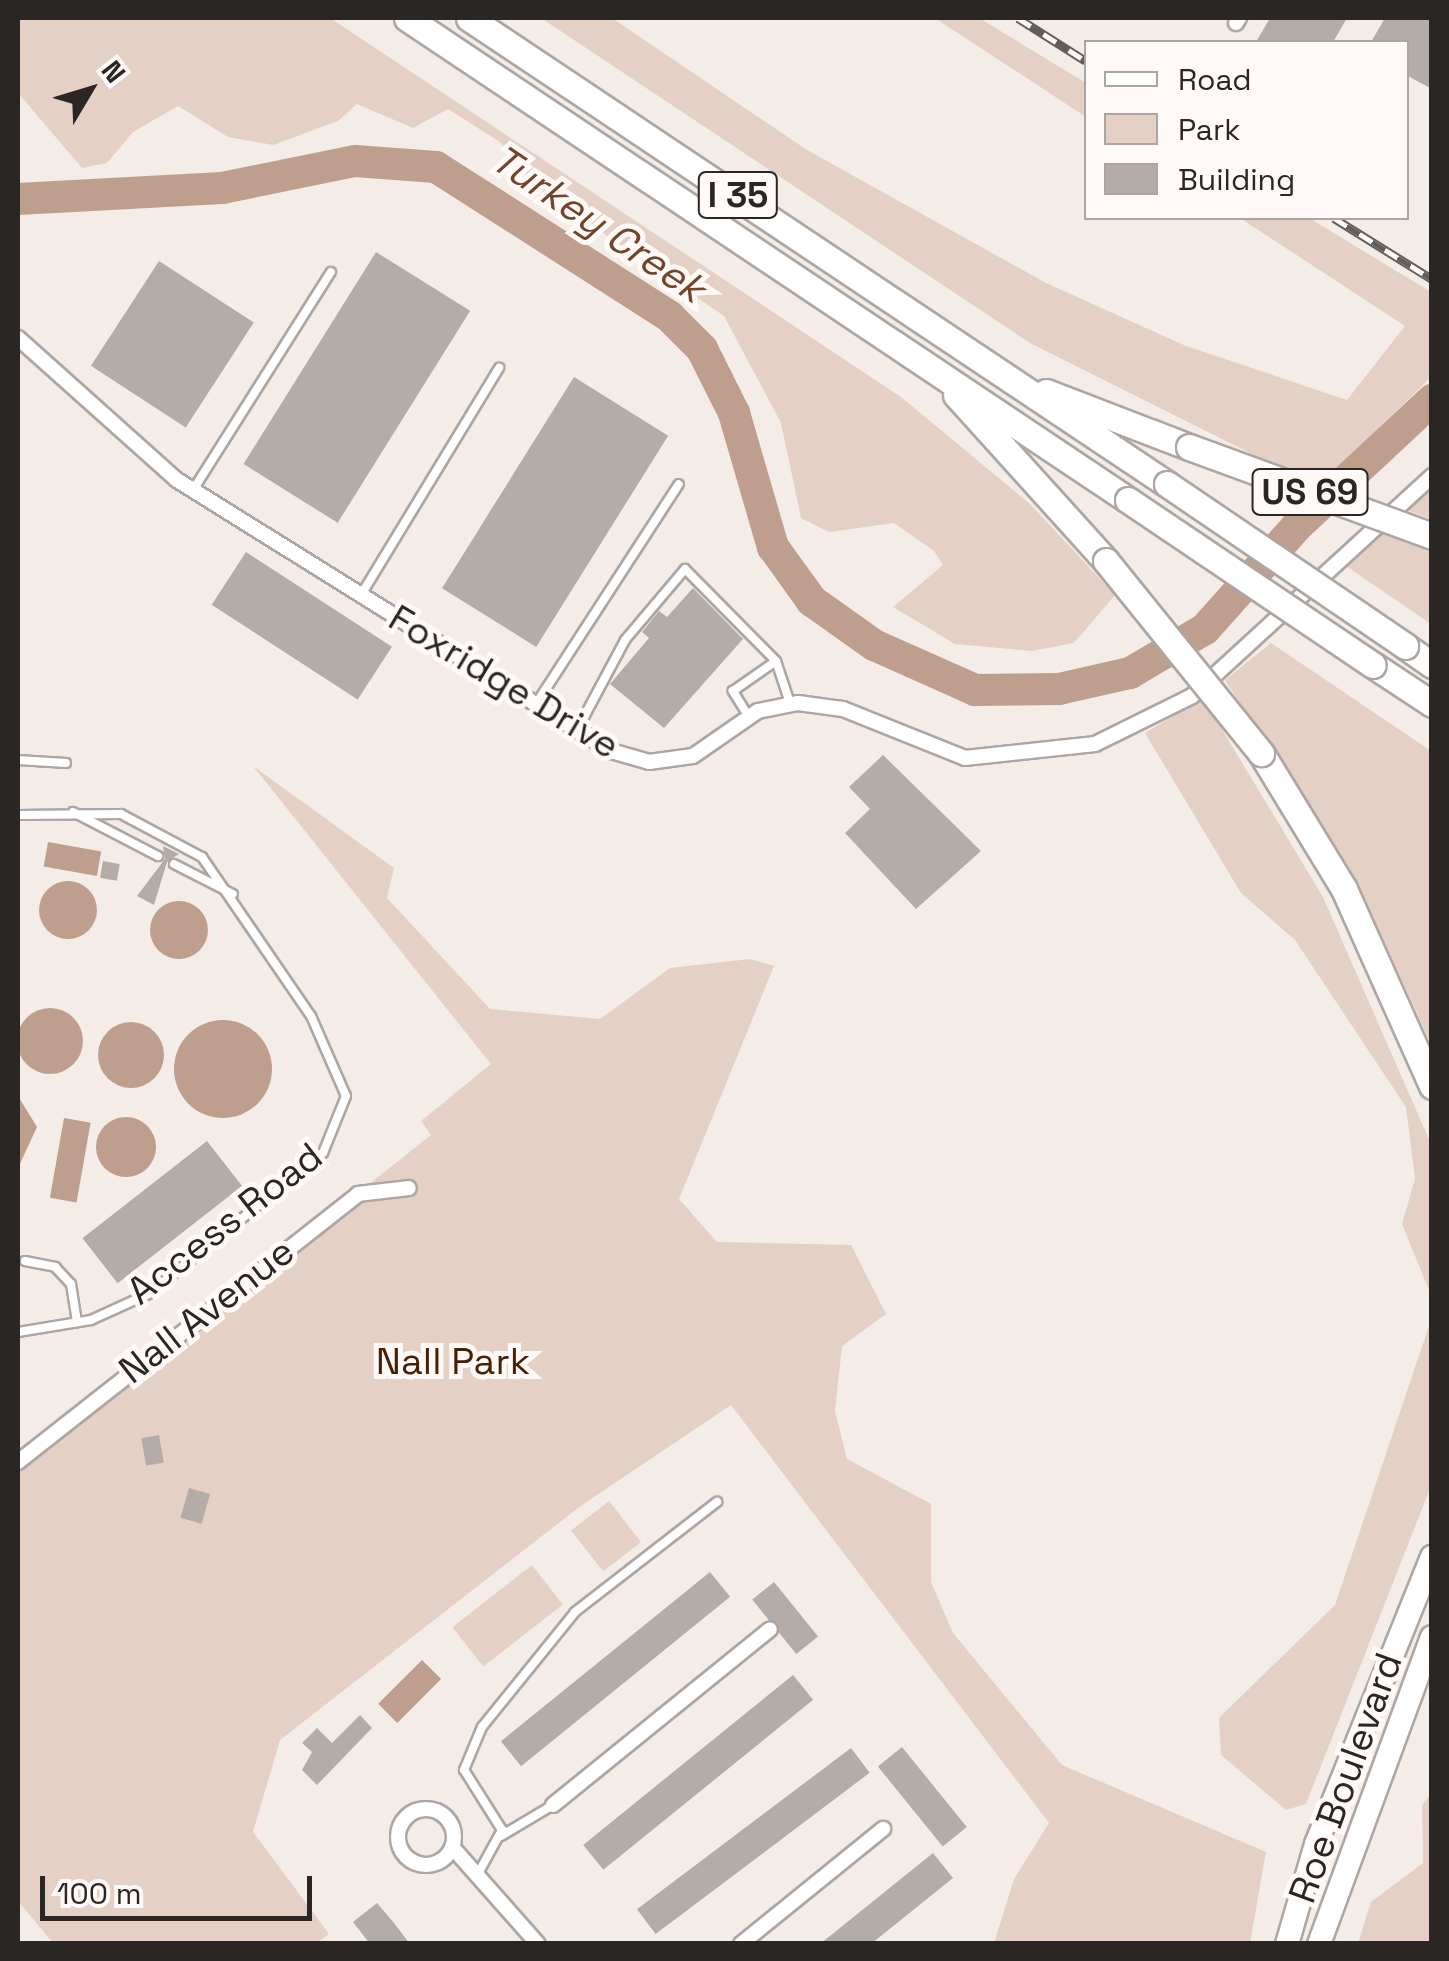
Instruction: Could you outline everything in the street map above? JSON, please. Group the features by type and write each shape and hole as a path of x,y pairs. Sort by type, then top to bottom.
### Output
{"highway":[{"name":"I 35","path":"408,18 1432,704"},
{"name":"I 35","path":"470,18 1432,665"},
{"path":"929,366 1106,561 1260,753 1344,889 1432,1086"},
{"name":"US 69","path":"1004,376 1432,536"}],"main road":[{"name":"Roe Boulevard","path":"1287,1944 1316,1844 1432,1557"},
{"name":"Roe Boulevard","path":"1320,1944 1432,1637"}],"street":[{"name":"Foxridge Drive","path":"18,338 194,490 577,730 622,756 659,762 703,751 749,717 790,704 844,709 965,758 1058,755 1171,711 1432,476"},
{"name":"Nall Avenue","path":"18,1462 358,1194 409,1188"},
{"path":"553,1805 770,1629"},
{"path":"434,1810 454,1832 453,1848 417,1864 404,1852 400,1823 434,1810"},
{"path":"741,1944 883,1829"},
{"path":"453,1848 480,1870 538,1944"}],"lane":[{"path":"194,490 331,272"},
{"path":"361,595 499,368"},
{"path":"536,704 679,484"},
{"path":"577,730 625,640 685,570 776,661 790,704"},
{"path":"749,717 733,691 776,661"},
{"path":"18,760 66,763"},
{"path":"73,812 158,856"},
{"name":"Access Road","path":"18,816 120,814 202,857 238,896 344,1076 343,1115 323,1153 148,1294 77,1322 18,1332"},
{"path":"174,864 238,896"},
{"path":"25,1261 56,1267 71,1284 77,1322"},
{"path":"501,1836 497,1812 464,1770 482,1727 574,1612 716,1502"},
{"path":"480,1870 501,1836 553,1805"}],"green space":[{"path":"18,18 330,18 901,397 1030,504 1115,595 1074,643 1032,651 955,644 893,607 943,565 934,551 894,523 829,532 801,518 781,423 724,316 537,188 500,142 448,109 413,128 357,104 338,121 273,145 228,137 178,106 133,132 107,163 82,168 18,93"},
{"path":"541,18 612,18 807,150 1046,283 1186,346 1347,400 1405,326 1243,220 1312,220 1431,292 1431,377 1325,481 1262,459 1030,343"},
{"path":"935,18 979,18 1084,82 1084,116"},
{"path":"1431,487 1431,519 1407,510"},
{"path":"1384,531 1431,547 1431,624 1346,566"},
{"path":"1271,643 1431,751 1431,1044 1366,901 1225,680"},
{"path":"1203,698 1323,897 1431,1144 1431,1295 1402,1224 1415,1179 1406,1107 1295,940 1241,893 1145,733"},
{"name":"Nall Park","path":"253,766 394,868 387,898 490,1009 600,1019 670,968 750,959 774,966 679,1199 717,1242 851,1245 886,1314 842,1346 835,1411 847,1459 931,1504 931,1582 953,1633 1062,1765 1266,1852 1250,1943 994,1943 1014,1879 1049,1823 731,1405 582,1505 280,1740 253,1832 329,1934 316,1943 53,1943 18,1901 18,1463 431,1135 421,1121 491,1064"},
{"path":"1431,1320 1431,1486 1306,1804 1286,1810 1221,1755 1219,1718 1335,1605"},
{"path":"609,1501 641,1542 603,1572 571,1531"},
{"path":"532,1565 563,1604 483,1667 452,1627"},
{"path":"1431,1794 1431,1943 1358,1943 1371,1902 1423,1863 1422,1805"}],"shaded area":[{"path":"48,842 101,851 97,876 44,867"},
{"path":"68,881 88,890 97,910 88,930 68,939 48,930 39,910 48,890"},
{"path":"179,901 199,910 208,930 199,950 179,959 159,950 150,930 159,910"},
{"path":"50,1008 73,1018 83,1041 73,1064 50,1074 27,1064 17,1041 27,1018"},
{"path":"213,1020 233,1020 258,1034 269,1050 269,1088 258,1104 233,1118 213,1118 196,1110 182,1096 174,1079 174,1059 182,1042 196,1028"},
{"path":"131,1022 154,1032 164,1055 154,1078 131,1088 108,1078 98,1055 108,1032"},
{"path":"18,1096 37,1127 18,1168"},
{"path":"126,1117 148,1125 156,1147 148,1169 126,1177 104,1169 96,1147 104,1125"},
{"path":"64,1118 91,1123 77,1202 50,1198"},
{"path":"422,1660 441,1679 397,1723 378,1704"}],"building":[{"path":"1270,18 1347,18 1334,40 1257,40"},
{"path":"1385,18 1432,18 1432,89 1409,77 1409,40 1372,40"},
{"path":"376,252 470,311 338,523 244,464"},
{"path":"159,261 254,323 186,427 91,366"},
{"path":"574,377 668,436 536,647 442,588"},
{"path":"246,552 392,647 358,700 212,605"},
{"path":"693,588 743,639 664,728 610,684 649,638 642,632 659,611 667,617"},
{"path":"883,755 981,851 916,909 845,833 870,809 849,787"},
{"path":"163,846 179,854 167,862 154,905 137,896 165,859"},
{"path":"103,861 120,864 117,881 100,878"},
{"path":"207,1141 242,1186 118,1283 82,1238"},
{"path":"159,1435 164,1463 146,1466 141,1438"},
{"path":"189,1488 210,1494 202,1524 180,1518"},
{"path":"710,1572 730,1597 521,1766 501,1741"},
{"path":"774,1582 818,1636 796,1654 752,1600"},
{"path":"793,1675 813,1700 603,1870 583,1845"},
{"path":"360,1715 372,1728 317,1785 302,1770 312,1752 302,1743 317,1728 332,1743"},
{"path":"902,1747 967,1827 943,1847 878,1767"},
{"path":"851,1748 870,1773 656,1934 637,1909"},
{"path":"933,1853 953,1878 871,1944 820,1944"},
{"path":"377,1903 410,1944 370,1944 353,1922"}],"waterway":[{"name":"Turkey Creek","path":"18,199 222,188 355,161 436,167 669,316 702,349 734,413 773,547 812,601 874,645 975,690 1059,689 1130,673 1205,629 1297,526 1432,400"}],"railway":[{"path":"1018,18 1084,60"},
{"path":"1337,220 1432,279"}]}
